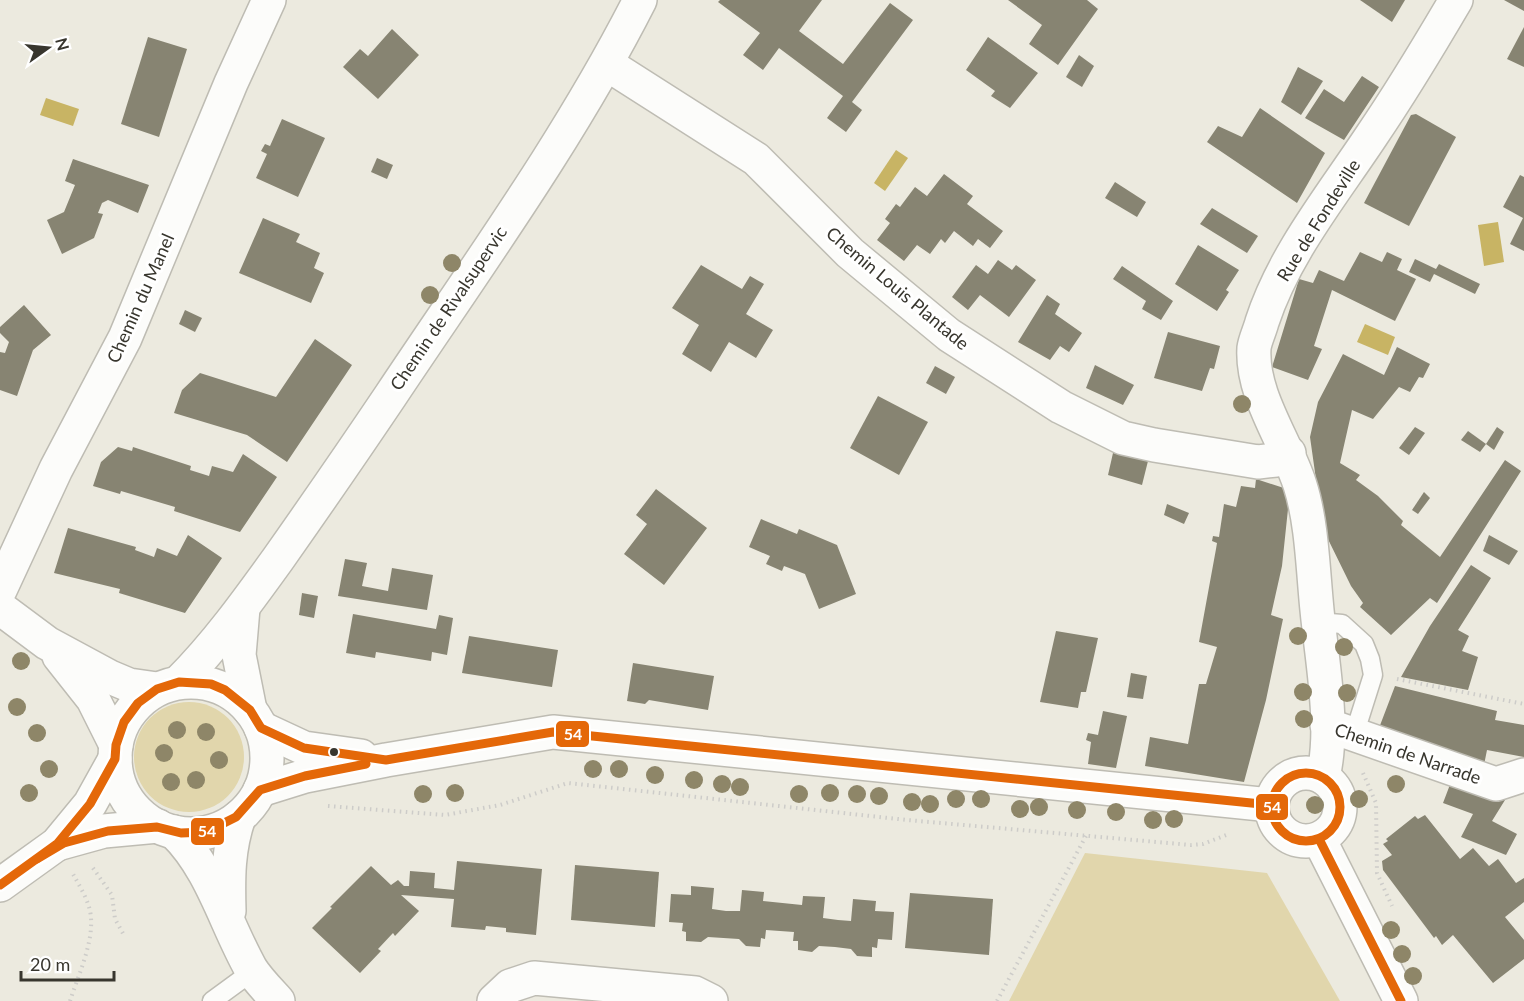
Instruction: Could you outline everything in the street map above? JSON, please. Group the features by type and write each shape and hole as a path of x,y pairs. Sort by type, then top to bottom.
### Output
{"street":[{"name":"Chemin du Manel","path":"0,590 56,469 125,338 231,83 269,0"},
{"name":"Chemin de Rivalsupervic","path":"168,686 204,656 243,608 403,376 607,64 640,0"},
{"name":"Rue de Fondeville","path":"1323,777 1327,759 1340,730 1318,622 1301,488 1289,453 1264,401 1254,347 1267,307 1289,261 1410,79 1456,0"},
{"name":"Chemin Louis Plantade","path":"607,64 756,159 850,253 949,335 1061,407 1123,438 1154,445 1258,462 1276,460 1289,453"},
{"path":"0,608 48,643 129,685 211,684 239,698 256,719 304,748 386,760"},
{"name":"Chemin de Rivalsupervic","path":"243,608 239,655 256,719"},
{"path":"48,643 93,699 116,752 123,792 138,812 166,829 190,848 204,870 230,928 253,971 278,1001"},
{"path":"64,857 116,752 124,722 138,703 168,686"},
{"path":"230,928 227,868 231,840 239,817 260,790 266,770 266,748 256,719"},
{"name":"Chemin de Narrade","path":"1340,730 1496,784 1524,775"},
{"path":"260,790 305,776 553,732 1257,804 1282,832 1300,841 1319,839 1335,825 1340,804 1337,793 1323,777 1314,773 1294,774 1257,804"},
{"path":"0,885 64,857 104,831 166,829 208,832 239,817"},
{"path":"1319,839 1401,1001"},
{"path":"494,1001 510,986 534,978 695,993 711,1001"}],"lane":[{"path":"1318,622 1342,624 1364,644 1373,675 1340,730"},
{"path":"212,1001 253,971"}],"path":[{"path":"1373,675 1524,704"},
{"path":"1340,730 1370,784 1376,803 1377,873 1397,916"},
{"path":"317,806 444,815 500,805 568,783 907,820 1191,845 1203,844 1237,831 1257,804"},
{"path":"997,1001 1087,835"},
{"path":"64,857 86,897 91,918 85,955 70,1001"},
{"path":"91,860 93,871 112,895 115,919 125,937"}],"shaded area":[{"path":"46,98 79,109 73,126 40,115"},
{"path":"896,150 908,158 885,191 874,183"},
{"path":"1498,222 1504,262 1484,266 1478,225"},
{"path":"1365,324 1395,337 1388,355 1357,342"},
{"path":"189,702 210,706 228,718 240,736 244,757 240,778 228,796 210,808 189,812 168,808 150,796 138,778 134,757 138,736 150,718 168,706"},
{"path":"1085,853 1267,873 1340,1001 1009,1001"}],"building":[{"path":"720,0 822,0 799,31 843,64 890,3 913,20 852,102 862,110 846,132 827,118 843,96 779,48 763,70 743,55 760,33 718,2"},
{"path":"1008,0 1087,0 1098,9 1058,65 1029,44 1042,25"},
{"path":"1360,0 1405,0 1392,22"},
{"path":"1504,0 1524,0 1524,11"},
{"path":"1524,27 1524,67 1507,59"},
{"path":"392,29 419,55 378,99 343,67 360,49 368,56"},
{"path":"148,37 187,49 159,137 121,124"},
{"path":"988,37 1038,73 1010,108 991,96 995,91 966,70"},
{"path":"1079,55 1094,66 1082,87 1066,77"},
{"path":"1298,67 1323,81 1301,115 1281,102"},
{"path":"1362,76 1379,87 1344,140 1305,118 1324,89 1344,102"},
{"path":"1260,108 1325,153 1297,203 1207,142 1218,126 1242,137"},
{"path":"1416,114 1456,137 1409,226 1364,203 1411,115"},
{"path":"282,119 325,138 298,197 256,178 267,154 261,151 265,144 270,146"},
{"path":"377,158 393,165 387,179 371,172"},
{"path":"73,159 149,185 138,213 108,200 102,203 98,213 103,214 94,238 62,254 47,220 64,212 75,185 65,181"},
{"path":"944,174 973,196 967,204 1003,231 990,248 978,239 973,246 954,231 945,243 941,239 930,254 917,245 904,261 877,240 890,223 885,219 896,204 900,207 915,187 927,196"},
{"path":"1520,175 1524,177 1524,251 1510,244 1523,218 1503,207"},
{"path":"1115,182 1146,202 1137,217 1105,198"},
{"path":"1212,208 1258,236 1247,253 1200,224"},
{"path":"263,218 300,234 296,242 320,253 314,268 324,273 311,303 239,273"},
{"path":"1198,245 1239,270 1226,290 1229,292 1217,311 1175,284"},
{"path":"1360,252 1382,262 1387,252 1402,259 1397,270 1416,279 1395,321 1332,290 1314,346 1322,349 1308,380 1272,367 1299,279 1313,283 1319,270 1344,281"},
{"path":"1415,259 1436,269 1439,264 1480,284 1475,294 1434,274 1430,282 1409,272"},
{"path":"998,260 1012,270 1016,265 1036,280 1009,317 980,295 968,310 952,297 976,265 988,274"},
{"path":"701,265 742,289 750,276 764,284 746,314 773,330 756,358 729,342 711,372 682,354 699,325 672,308"},
{"path":"1122,266 1173,301 1161,320 1142,309 1146,301 1113,279"},
{"path":"1047,295 1060,304 1055,314 1082,333 1069,352 1060,346 1050,360 1018,342"},
{"path":"24,305 51,335 33,350 17,396 0,390 0,352 5,353 9,342 0,333 0,327"},
{"path":"185,310 202,318 195,332 179,324"},
{"path":"1168,332 1220,346 1214,369 1210,368 1202,391 1154,378"},
{"path":"315,339 352,365 287,462 247,435 174,413 182,390 200,373 276,397"},
{"path":"1397,347 1430,364 1423,378 1419,377 1410,392 1399,387 1373,419 1352,410 1340,463 1360,475 1356,480 1378,496 1403,521 1401,525 1440,557 1505,460 1521,471 1437,603 1430,598 1391,635 1360,607 1363,603 1351,586 1323,529 1310,437 1318,402 1343,354 1384,375"},
{"path":"1095,365 1134,385 1123,405 1086,388"},
{"path":"935,366 955,377 946,394 926,383"},
{"path":"878,396 928,422 899,475 850,448"},
{"path":"1415,427 1425,433 1409,455 1399,448"},
{"path":"1497,427 1504,432 1494,450 1486,444"},
{"path":"1468,431 1486,444 1480,452 1461,440"},
{"path":"118,447 132,451 133,447 191,466 190,470 209,476 212,466 233,472 243,454 277,477 240,532 174,511 175,507 121,491 120,494 93,486 101,462"},
{"path":"1113,453 1148,461 1142,485 1108,475"},
{"path":"1256,479 1290,490 1282,566 1271,615 1283,619 1266,700 1244,782 1145,766 1150,737 1188,744 1199,684 1206,684 1217,647 1199,642 1217,543 1212,541 1213,536 1219,537 1224,504 1236,507 1241,486 1255,488"},
{"path":"656,489 707,528 664,585 624,554 647,524 636,515"},
{"path":"1424,492 1430,498 1418,514 1412,510"},
{"path":"1167,504 1189,513 1184,524 1164,515"},
{"path":"761,519 797,534 799,529 837,545 856,594 819,609 805,574 784,566 782,571 766,564 770,556 749,547"},
{"path":"68,528 136,547 135,550 154,557 157,548 177,556 188,535 222,558 185,613 119,593 120,589 54,573"},
{"path":"1489,535 1518,551 1509,565 1483,551"},
{"path":"345,559 367,563 362,586 388,591 392,568 433,575 427,610 338,596"},
{"path":"1471,565 1491,578 1458,630 1469,636 1462,651 1478,657 1468,690 1401,677 1430,626"},
{"path":"302,593 318,596 314,618 299,615"},
{"path":"353,614 436,629 439,615 453,618 447,655 432,652 431,661 376,652 375,658 346,653"},
{"path":"1056,631 1098,638 1086,692 1081,692 1078,708 1040,702"},
{"path":"469,636 558,650 552,687 462,673"},
{"path":"633,663 714,676 708,710 649,700 645,704 627,701"},
{"path":"1131,673 1147,676 1143,699 1127,697"},
{"path":"1395,686 1497,711 1495,720 1524,725 1524,757 1487,750 1484,765 1379,728"},
{"path":"1103,711 1127,716 1116,768 1088,764 1091,742 1086,740 1088,733 1098,735"},
{"path":"1451,782 1505,800 1492,821 1517,834 1506,855 1461,837 1473,814 1443,803"},
{"path":"1425,815 1460,859 1473,848 1489,866 1498,859 1516,883 1524,878 1524,902 1505,917 1524,940 1524,959 1493,983 1453,935 1442,945 1436,936 1434,938 1383,870 1382,861 1392,855 1383,844 1388,841 1386,839 1415,816 1418,819"},
{"path":"457,861 542,869 536,935 506,932 506,928 486,926 485,930 451,927 454,899 401,895 419,911 395,936 393,933 378,949 381,951 360,973 312,928 371,866 391,885 398,880 404,886 409,886 410,871 435,873 434,888 454,890"},
{"path":"575,865 659,872 655,927 571,920"},
{"path":"691,886 714,888 712,909 726,911 740,911 742,890 764,892 763,901 802,905 803,896 825,897 823,918 838,920 851,921 853,899 876,901 875,911 894,912 892,940 878,939 877,948 872,947 872,957 857,956 851,949 835,947 819,946 812,952 798,950 798,941 793,941 794,932 766,930 765,939 761,938 760,947 746,946 739,939 708,937 701,942 686,941 686,932 682,931 683,923 669,922 671,894 691,895"},
{"path":"910,893 993,899 989,955 905,948"}],"transit line":[{"name":"54","path":"0,885 57,844 90,804 115,759 116,745 124,722 138,703 157,689 179,682 211,684 225,690 250,710 261,728 304,748 386,760 553,732 1271,805"},
{"name":"54","path":"37,859 64,843 108,831 157,827 181,833 206,832 236,817 260,790 305,776 366,764"},
{"name":"54","path":"1306,773 1319,776 1330,783 1337,794 1340,807 1337,820 1330,831 1319,838 1306,841 1293,838 1282,831 1275,820 1272,807 1275,794 1282,783 1293,776 1306,773"},
{"name":"54","path":"1319,839 1401,1001"}]}
